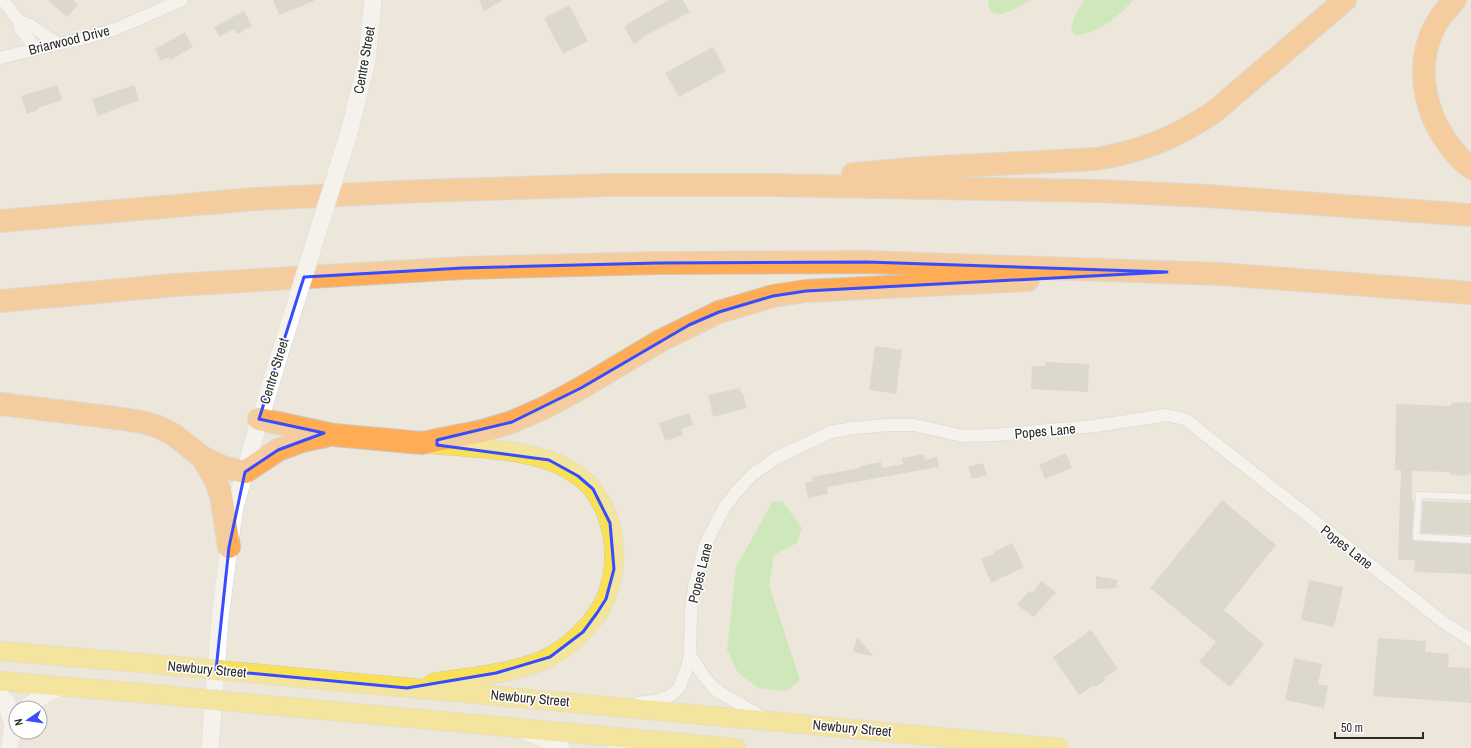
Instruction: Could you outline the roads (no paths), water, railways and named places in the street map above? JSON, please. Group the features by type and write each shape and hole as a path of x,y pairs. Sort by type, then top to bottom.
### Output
{"highway":[{"path":"767,184 907,169 1096,159 1149,147 1193,127 1214,112 1346,0"},
{"path":"1455,0 1441,16 1427,47 1424,61 1425,92 1436,123 1444,138 1471,168"},
{"path":"0,221 255,200 422,191 610,185 767,184 1099,191 1245,199 1471,215"},
{"path":"0,301 175,285 317,276 462,268 658,263 867,262 1167,272 1220,274 1471,293"},
{"path":"259,419 334,434 422,443 482,431 512,422 546,407 638,353 689,326 719,312 773,296 806,291 984,283 1167,272"},
{"path":"5,406 142,422 159,427 174,435 202,457 225,468 245,472 278,450 302,441 334,434"},
{"path":"202,457 215,479 221,495 229,546"}],"main road":[{"name":"Centre Street","path":"210,748 220,619 235,508 259,419 350,129 367,60 373,0"},
{"path":"407,688 496,673 528,666 550,657 583,632 597,614 606,599 614,569 613,539 610,523 603,506 594,490 566,468 549,460 526,454 422,443"},
{"path":"0,638 38,654"},
{"name":"Newbury Street","path":"0,651 1059,748"},
{"path":"0,681 736,748"},
{"path":"36,700 63,686"},
{"path":"0,696 6,701 8,707"},
{"path":"515,728 540,736 561,748"},
{"path":"616,748 634,744 666,741"}],"street":[{"path":"4,0 19,20 30,25 59,44"},
{"name":"Briarwood Drive","path":"0,58 36,48 82,40 116,29 182,0"},
{"path":"19,20 20,28 36,48"},
{"name":"Popes Lane","path":"622,707 655,701 670,696 679,688 687,668 690,655 691,612 694,587 705,544 724,508 736,492 753,474 776,458 831,432 853,428 889,425 914,426 963,436 994,435 1095,426 1166,416 1185,419 1442,621 1471,640"},
{"path":"690,655 705,678 716,690 770,721"}],"lane":[{"path":"1471,497 1419,495 1416,537 1471,540"}]}
